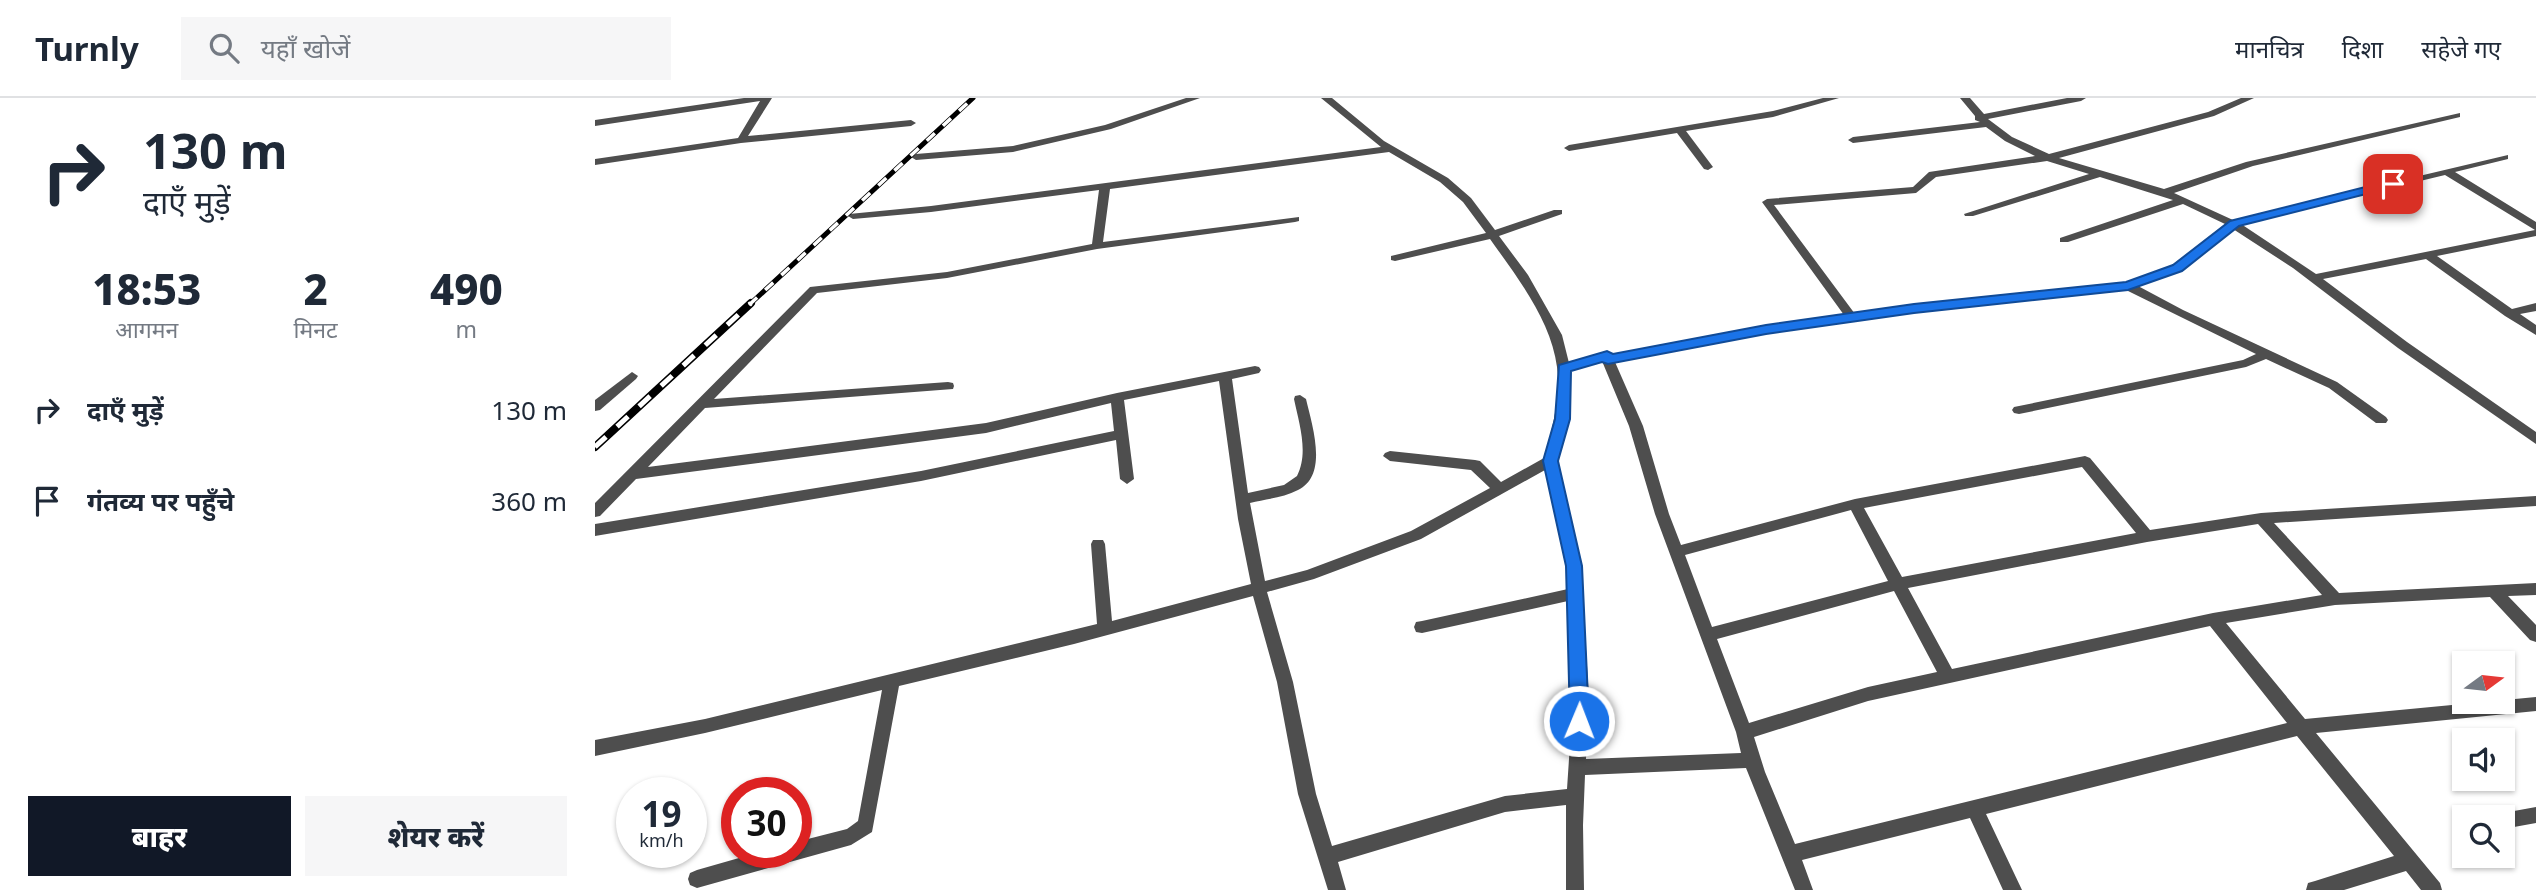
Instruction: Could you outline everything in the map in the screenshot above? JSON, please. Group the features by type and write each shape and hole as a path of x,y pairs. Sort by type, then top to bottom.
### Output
{"street":[{"path":"595,123 765,98"},
{"path":"741,140 765,98"},
{"path":"916,156 1013,149 1108,127 1195,98"},
{"path":"1326,98 1390,149 1444,180 1467,200 1542,306 1556,335 1564,369 1562,419 1550,461 1574,566 1581,699 1575,890"},
{"path":"1569,148 1773,114 1834,98"},
{"path":"1965,98 1982,121 2017,145 2184,200 2234,223 2317,277 2358,312 2532,433"},
{"path":"1853,140 1982,121 2081,98"},
{"path":"1853,318 1767,202 1916,190 1933,174 2051,157 2211,114 2249,98"},
{"path":"2161,193 2250,164 2457,115"},
{"path":"595,162 741,140 911,123"},
{"path":"1679,130 1708,167"},
{"path":"853,216 931,209 1390,149"},
{"path":"1608,359 1766,330 1914,309 2128,286 2178,268 2234,223 2504,157"},
{"path":"2447,170 2536,227"},
{"path":"1969,214 2100,174"},
{"path":"1097,246 1105,185"},
{"path":"2064,240 2184,200"},
{"path":"1395,258 1492,235 1558,212"},
{"path":"595,512 814,290 947,275 1097,246 1295,219"},
{"path":"2317,277 2536,233"},
{"path":"2428,255 2536,331"},
{"path":"2128,286 2333,385 2381,420"},
{"path":"2509,313 2536,307"},
{"path":"2019,410 2246,363 2266,354"},
{"path":"1564,369 1607,355 1636,426 1676,552 1744,732 1751,760 1804,890"},
{"path":"633,474 986,428 1118,397 1255,370"},
{"path":"595,407 632,376"},
{"path":"1225,376 1242,500 1259,589 1285,682 1307,794 1337,890"},
{"path":"702,404 948,386"},
{"path":"1118,397 1127,479"},
{"path":"1242,500 1297,485 1304,479 1309,463 1300,399"},
{"path":"595,530 921,475 1121,434"},
{"path":"1389,456 1475,465 1499,488"},
{"path":"595,748 705,726 892,678 1105,629 1309,575 1416,535 1550,461"},
{"path":"1676,552 1855,504 2085,461 2147,536"},
{"path":"1707,635 1899,584 2147,536 2261,518 2536,501"},
{"path":"1855,504 1947,676"},
{"path":"2261,518 2335,600"},
{"path":"1098,544 1105,629"},
{"path":"1744,732 1868,694 2213,619 2335,600 2536,589"},
{"path":"2494,592 2536,635"},
{"path":"1422,627 1575,593"},
{"path":"2213,619 2433,890"},
{"path":"812,847 851,836 866,826 892,678"},
{"path":"1791,854 2302,727 2536,704"},
{"path":"1577,767 1751,760"},
{"path":"1327,857 1505,804 1576,796"},
{"path":"1974,808 2013,890"},
{"path":"2515,819 2536,815"},
{"path":"2315,890 2408,861"},
{"path":"697,879 737,868"}],"railway":[{"path":"749,305 973,98"},
{"path":"595,447 751,303"}],"route":[{"path":"1579,721 1581,699 1574,566 1550,461 1562,419 1564,369 1607,355 1608,359 1766,330 1914,309 2128,286 2178,268 2234,223 2393,184"}]}
